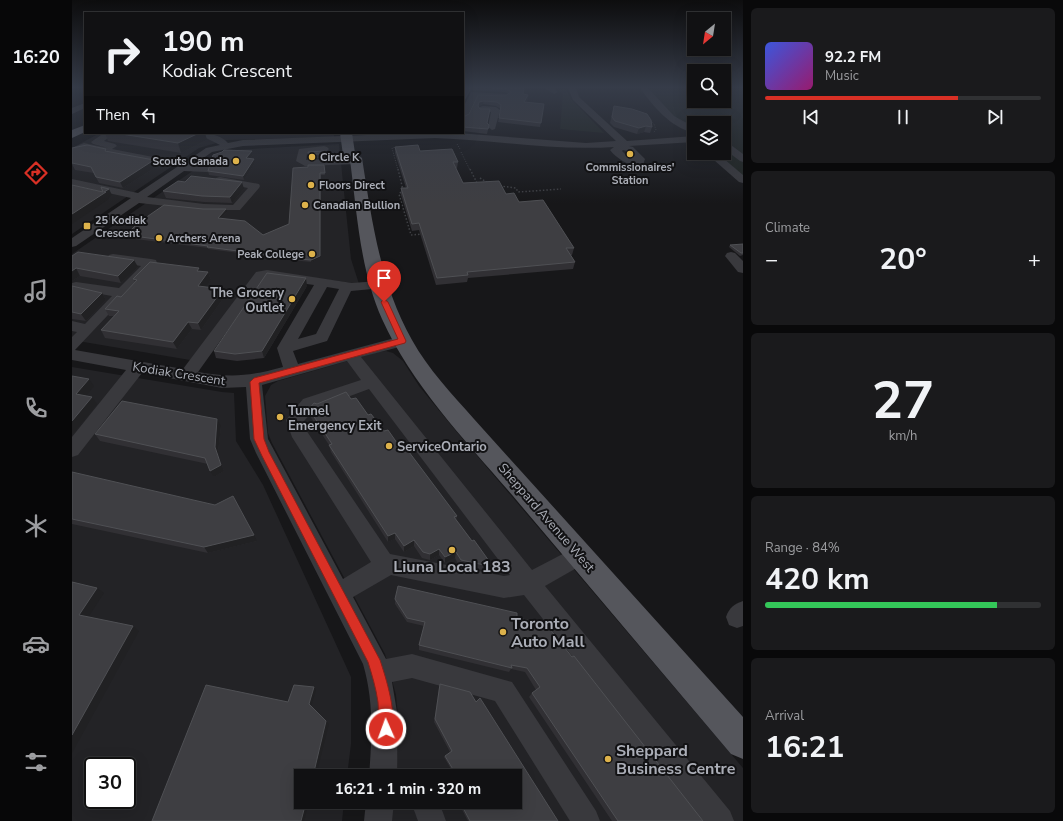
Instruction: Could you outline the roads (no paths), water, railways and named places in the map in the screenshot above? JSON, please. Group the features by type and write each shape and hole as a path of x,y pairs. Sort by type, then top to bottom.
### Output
{"main road":[{"path":"72,134 84,128"},
{"name":"Sheppard Avenue West","path":"352,145 370,254 378,285 402,341 428,379 743,742"}],"street":[{"path":"605,126 622,145"},
{"path":"108,134 96,142 186,165"},
{"path":"204,134 221,141 225,146"},
{"path":"228,134 242,136 257,134"},
{"path":"352,145 335,162 305,163 301,161 302,151 320,146 352,145 452,135 586,146 622,145 687,139"},
{"path":"74,244 136,199 209,150 225,146 285,137 335,150 335,162"},
{"path":"622,145 615,150 624,158 633,162"},
{"path":"72,151 84,146 223,171"},
{"path":"320,146 320,163"},
{"path":"731,150 743,159"},
{"path":"719,160 743,180"},
{"path":"72,189 136,199 204,207 236,208 254,186 172,175"},
{"path":"72,182 136,199"},
{"path":"72,346 151,263 98,256"},
{"path":"731,256 743,269"},
{"path":"187,375 259,276 267,274 356,287 378,285"},
{"path":"292,371 285,348 323,282"},
{"path":"76,286 122,293"},
{"path":"285,348 322,337 347,286"},
{"path":"72,326 88,329"},
{"name":"Kodiak Crescent","path":"72,355 222,382 254,382 402,341"},
{"path":"351,355 529,583 720,821"},
{"path":"72,450 138,367"},
{"path":"254,382 259,439 374,660 383,690 385,716 383,769"},
{"path":"372,382 309,404 295,420 298,432 386,566"},
{"path":"339,593 389,564 504,587 529,583 580,555"},
{"path":"378,673 412,666 503,691 586,821"},
{"path":"378,821 379,809"},
{"path":"428,809 432,821"}],"place":[{"name":"Commissionaires' Station","path":"630,154"},
{"name":"Circle K","path":"312,157"},
{"name":"Scouts Canada","path":"236,161"},
{"name":"Floors Direct","path":"311,185"},
{"name":"Canadian Bullion","path":"305,205"},
{"name":"25 Kodiak Crescent","path":"87,226"},
{"name":"Archers Arena","path":"159,238"},
{"name":"Peak College","path":"312,254"},
{"name":"The Grocery Outlet","path":"292,299"},
{"name":"Tunnel Emergency Exit","path":"280,417"},
{"name":"ServiceOntario","path":"389,446"},
{"name":"Liuna Local 183","path":"452,550"},
{"name":"Toronto Auto Mall","path":"503,632"},
{"name":"Sheppard Business Centre","path":"608,759"}]}
